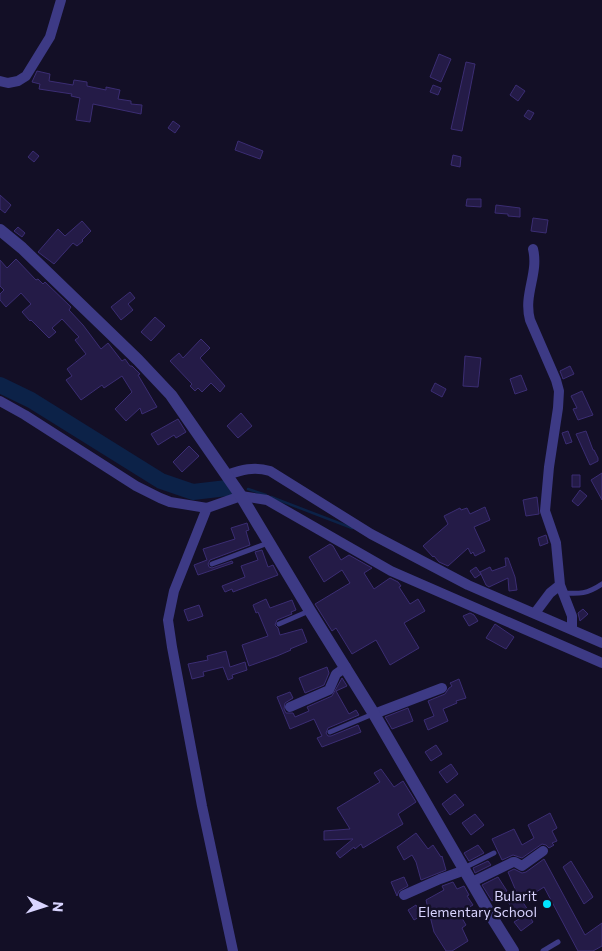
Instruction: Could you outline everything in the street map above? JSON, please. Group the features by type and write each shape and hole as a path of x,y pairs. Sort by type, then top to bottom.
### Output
{"street":[{"path":"0,81 8,83 18,81 26,76 50,37 61,0"},
{"path":"0,230 36,261 157,378 187,417 241,496 346,667 513,951"},
{"path":"533,249 536,260 527,302 527,312 559,391 545,511 557,548 561,589 572,616 572,629"},
{"path":"0,402 33,420 136,486 170,502 207,508 241,496 267,500 391,571 602,663"},
{"path":"227,475 250,468 270,471 371,534 468,585 602,643"},
{"path":"207,508 174,591 168,620 201,797 233,951"},
{"path":"535,613 550,594 561,589"},
{"path":"290,707 330,690 336,674 346,667"},
{"path":"374,714 442,688"},
{"path":"472,882 513,862 522,866 543,851"},
{"path":"404,895 465,869"}],"lane":[{"path":"212,564 269,542"},
{"path":"561,589 583,594 591,592 602,584"},
{"path":"279,624 310,611"},
{"path":"330,732 374,714"},
{"path":"465,869 494,854"},
{"path":"543,951 558,942"}],"building":[{"path":"439,54 451,59 441,82 430,77"},
{"path":"466,62 475,64 462,131 451,129"},
{"path":"37,71 50,74 49,81 73,85 74,80 87,82 87,86 106,90 106,87 120,90 118,99 131,101 131,104 142,105 141,114 93,104 90,122 76,120 80,98 71,96 72,94 39,89 40,84 32,82"},
{"path":"433,85 441,88 438,95 430,92"},
{"path":"516,85 525,91 518,101 510,95"},
{"path":"528,110 534,113 530,120 524,116"},
{"path":"173,121 180,126 175,133 168,128"},
{"path":"238,141 263,151 260,159 235,150"},
{"path":"33,151 39,156 34,162 28,157"},
{"path":"453,155 461,157 460,167 451,165"},
{"path":"0,195 11,205 5,213 0,209"},
{"path":"467,199 481,199 481,207 466,206"},
{"path":"496,205 520,208 520,217 495,213"},
{"path":"533,218 548,220 546,233 531,231"},
{"path":"82,221 91,231 77,246 73,243 54,264 38,252 58,229 65,236"},
{"path":"18,227 25,233 22,237 14,231"},
{"path":"16,259 36,280 38,279 43,284 45,282 71,307 69,310 101,349 108,343 122,361 125,359 140,374 138,375 157,407 142,414 140,408 126,421 115,409 132,392 122,376 104,388 102,385 81,400 66,380 72,376 67,369 86,354 75,340 79,337 62,319 52,328 56,332 49,338 22,312 31,304 21,293 6,307 0,300 0,294 4,290 0,286 0,260 7,268"},
{"path":"130,292 135,298 128,304 133,310 121,320 111,307"},
{"path":"155,317 165,326 151,341 141,332"},
{"path":"201,339 210,348 200,358 225,386 220,392 211,383 202,392 198,388 195,391 190,386 192,384 170,361 179,353 183,358"},
{"path":"465,356 481,358 478,387 463,386"},
{"path":"570,366 574,374 563,379 560,371"},
{"path":"521,375 527,390 515,394 510,379"},
{"path":"435,383 446,389 442,397 431,391"},
{"path":"582,391 593,415 578,420 573,409 577,408 571,396"},
{"path":"241,413 252,426 238,438 227,426"},
{"path":"178,419 186,432 176,438 174,435 158,445 151,434"},
{"path":"568,431 572,442 566,444 562,433"},
{"path":"586,431 598,458 598,461 590,465 576,434"},
{"path":"189,446 199,456 182,472 173,462"},
{"path":"602,473 602,500 591,480"},
{"path":"572,475 580,475 580,487 572,487"},
{"path":"580,490 587,496 578,506 572,501"},
{"path":"537,497 539,514 526,516 523,500"},
{"path":"485,507 490,520 474,527 485,551 475,556 473,552 471,554 468,548 448,566 439,562 423,546 448,524 444,516 460,508 461,510 467,508 470,514"},
{"path":"247,523 249,530 246,531 250,545 210,560 208,564 212,568 232,561 233,563 198,575 194,565 207,560 203,549 235,539 231,528"},
{"path":"546,535 548,543 540,546 538,538"},
{"path":"330,544 341,560 349,555 372,568 364,573 374,589 390,578 398,582 401,586 399,587 410,604 418,599 425,611 404,623 419,648 390,665 376,640 352,654 336,628 332,631 315,604 350,583 342,570 324,582 309,557"},
{"path":"262,550 268,567 273,565 278,575 233,592 232,589 225,592 222,586 245,577 241,566 258,560 255,552"},
{"path":"505,558 508,558 515,577 517,590 509,591 508,578 489,587 486,585 480,572 490,567 492,571 506,566"},
{"path":"476,567 481,574 475,578 470,571"},
{"path":"266,599 270,608 292,600 296,610 291,612 292,614 277,620 275,625 280,635 302,629 307,642 249,666 242,645 268,636 253,605"},
{"path":"199,605 203,616 188,621 184,610"},
{"path":"583,609 588,614 580,621 578,613"},
{"path":"470,613 478,621 469,626 463,616"},
{"path":"495,624 514,637 506,649 486,638"},
{"path":"226,651 230,667 245,662 247,670 232,675 233,678 228,680 223,667 203,672 204,676 192,679 188,664 208,660 207,656"},
{"path":"327,667 329,673 324,685 305,693 299,678"},
{"path":"342,678 347,686 336,691 349,714 356,710 359,715 328,728 326,733 328,736 331,736 358,725 361,732 322,747 317,738 322,736 314,719 290,729 277,697 290,692 293,698 285,703 284,709 286,713 293,713 295,717 309,711 307,707 332,696"},
{"path":"459,679 466,698 456,701 457,703 443,709 448,721 428,730 424,720 434,716 428,701 445,694 452,686 450,683"},
{"path":"408,708 413,721 392,729 385,717"},
{"path":"436,745 442,754 431,761 425,752"},
{"path":"451,764 458,774 447,783 439,772"},
{"path":"381,769 394,787 403,781 416,802 398,814 403,824 363,848 361,844 355,849 354,847 340,858 336,853 353,839 324,840 324,831 350,829 337,808 380,782 374,773"},
{"path":"455,794 464,805 450,815 442,804"},
{"path":"550,813 557,828 552,831 557,841 552,843 554,845 549,848 542,844 522,858 513,855 502,860 492,839 514,829 522,845 534,838 528,825"},
{"path":"475,814 484,825 471,835 462,823"},
{"path":"416,833 428,849 433,845 442,856 446,870 421,880 412,855 404,860 397,847"},
{"path":"478,845 484,853 469,861 464,853"},
{"path":"544,859 585,935 602,923 602,946 593,951 578,951 544,887 522,901 533,922 521,931 514,922 519,919 505,897 516,891 508,872 514,869 522,873 526,872"},
{"path":"488,861 491,865 475,873 473,868"},
{"path":"571,861 593,897 584,904 563,867"},
{"path":"404,877 408,886 399,891 397,896 391,882"},
{"path":"498,877 507,891 492,901 482,885"},
{"path":"453,882 457,889 464,886 469,895 467,896 473,905 459,913 466,925 462,928 468,941 452,951 446,951 434,932 426,900 444,890 442,886"},
{"path":"416,905 421,916 414,920 408,910"}],"waterway":[{"path":"0,385 31,400 161,481 193,492 227,488"},
{"path":"248,489 266,495"},
{"path":"271,497 352,528"}],"place":[{"name":"Bularit Elementary School","path":"547,904"}]}
